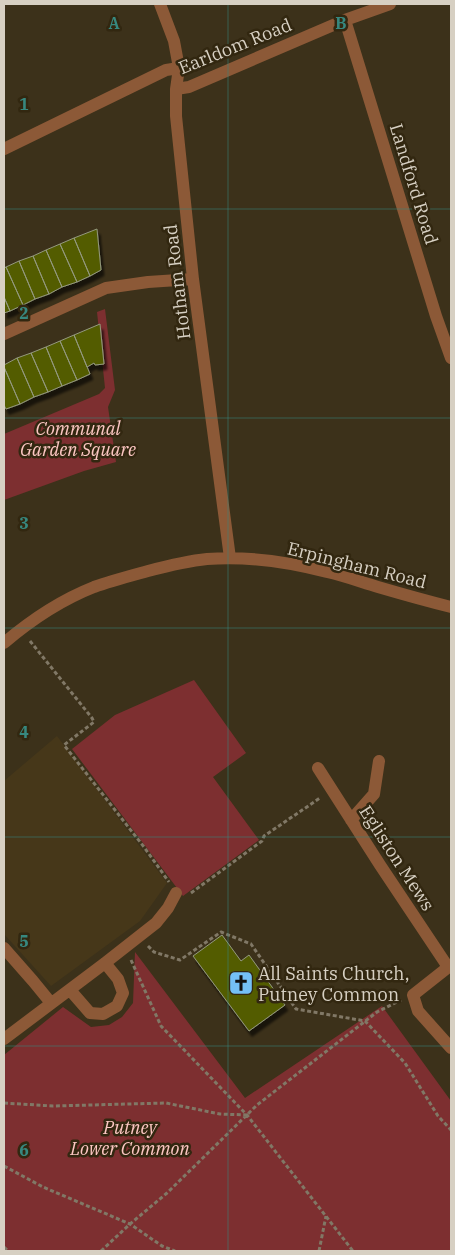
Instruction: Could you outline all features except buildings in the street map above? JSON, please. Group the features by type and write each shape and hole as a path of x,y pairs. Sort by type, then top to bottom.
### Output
{"street":[{"name":"Hotham Road","path":"160,4 174,41 179,68 176,89 176,116 193,279 230,558"},
{"name":"Earldom Road","path":"176,89 188,87 345,20 390,4"},
{"name":"Landford Road","path":"345,20 436,316 451,358"},
{"path":"4,149 166,70 179,68"},
{"path":"4,334 106,288 148,282 193,279"},
{"name":"Erpingham Road","path":"4,643 19,630 69,599 93,588 124,577 206,559 230,558 265,561 328,572 451,607"},
{"path":"351,820 374,794 379,762"},
{"name":"Egliston Mews","path":"318,768 380,865 450,966"},
{"path":"4,1038 106,963 156,923 168,908 176,893"},
{"path":"4,948 51,1003"},
{"path":"70,990 90,1013 103,1014 117,1006 123,993 118,979 106,963"},
{"path":"450,966 413,995 418,1011 451,1048"}],"path":[{"path":"19,630 56,672 94,722 64,745 144,848 176,893 182,897 185,898 262,841 264,836 322,797 334,792"},
{"path":"138,937 154,952 180,960 221,932 250,944 296,1009 365,1021 405,1063 438,1116 451,1130"},
{"path":"125,948 162,1026 247,1115 354,1251"},
{"path":"101,1251 167,1193 257,1105 377,1012 413,995"},
{"path":"4,1103 53,1106 166,1104 220,1114 247,1115"},
{"path":"4,1166 43,1187 130,1224 162,1246 175,1251"},
{"path":"319,1251 326,1216"},
{"path":"4,1247 8,1251"}],"shaded area":[{"path":"57,736 167,883 140,921 51,986 4,934 4,781"}],"green space":[{"name":"Communal Garden Square","path":"105,309 115,390 108,407 116,462 84,471 4,500 4,434 99,394 105,388 97,312"},
{"path":"194,680 246,753 213,777 259,840 183,896 72,749 115,715"},
{"name":"Putney Lower Common","path":"135,952 245,1098 382,1006 451,1101 451,1251 4,1251 4,1055 63,1007 91,1027 109,1025 122,1017 133,1003"}],"place":[{"name":"All Saints Church, Putney Common","path":"241,983"}]}
